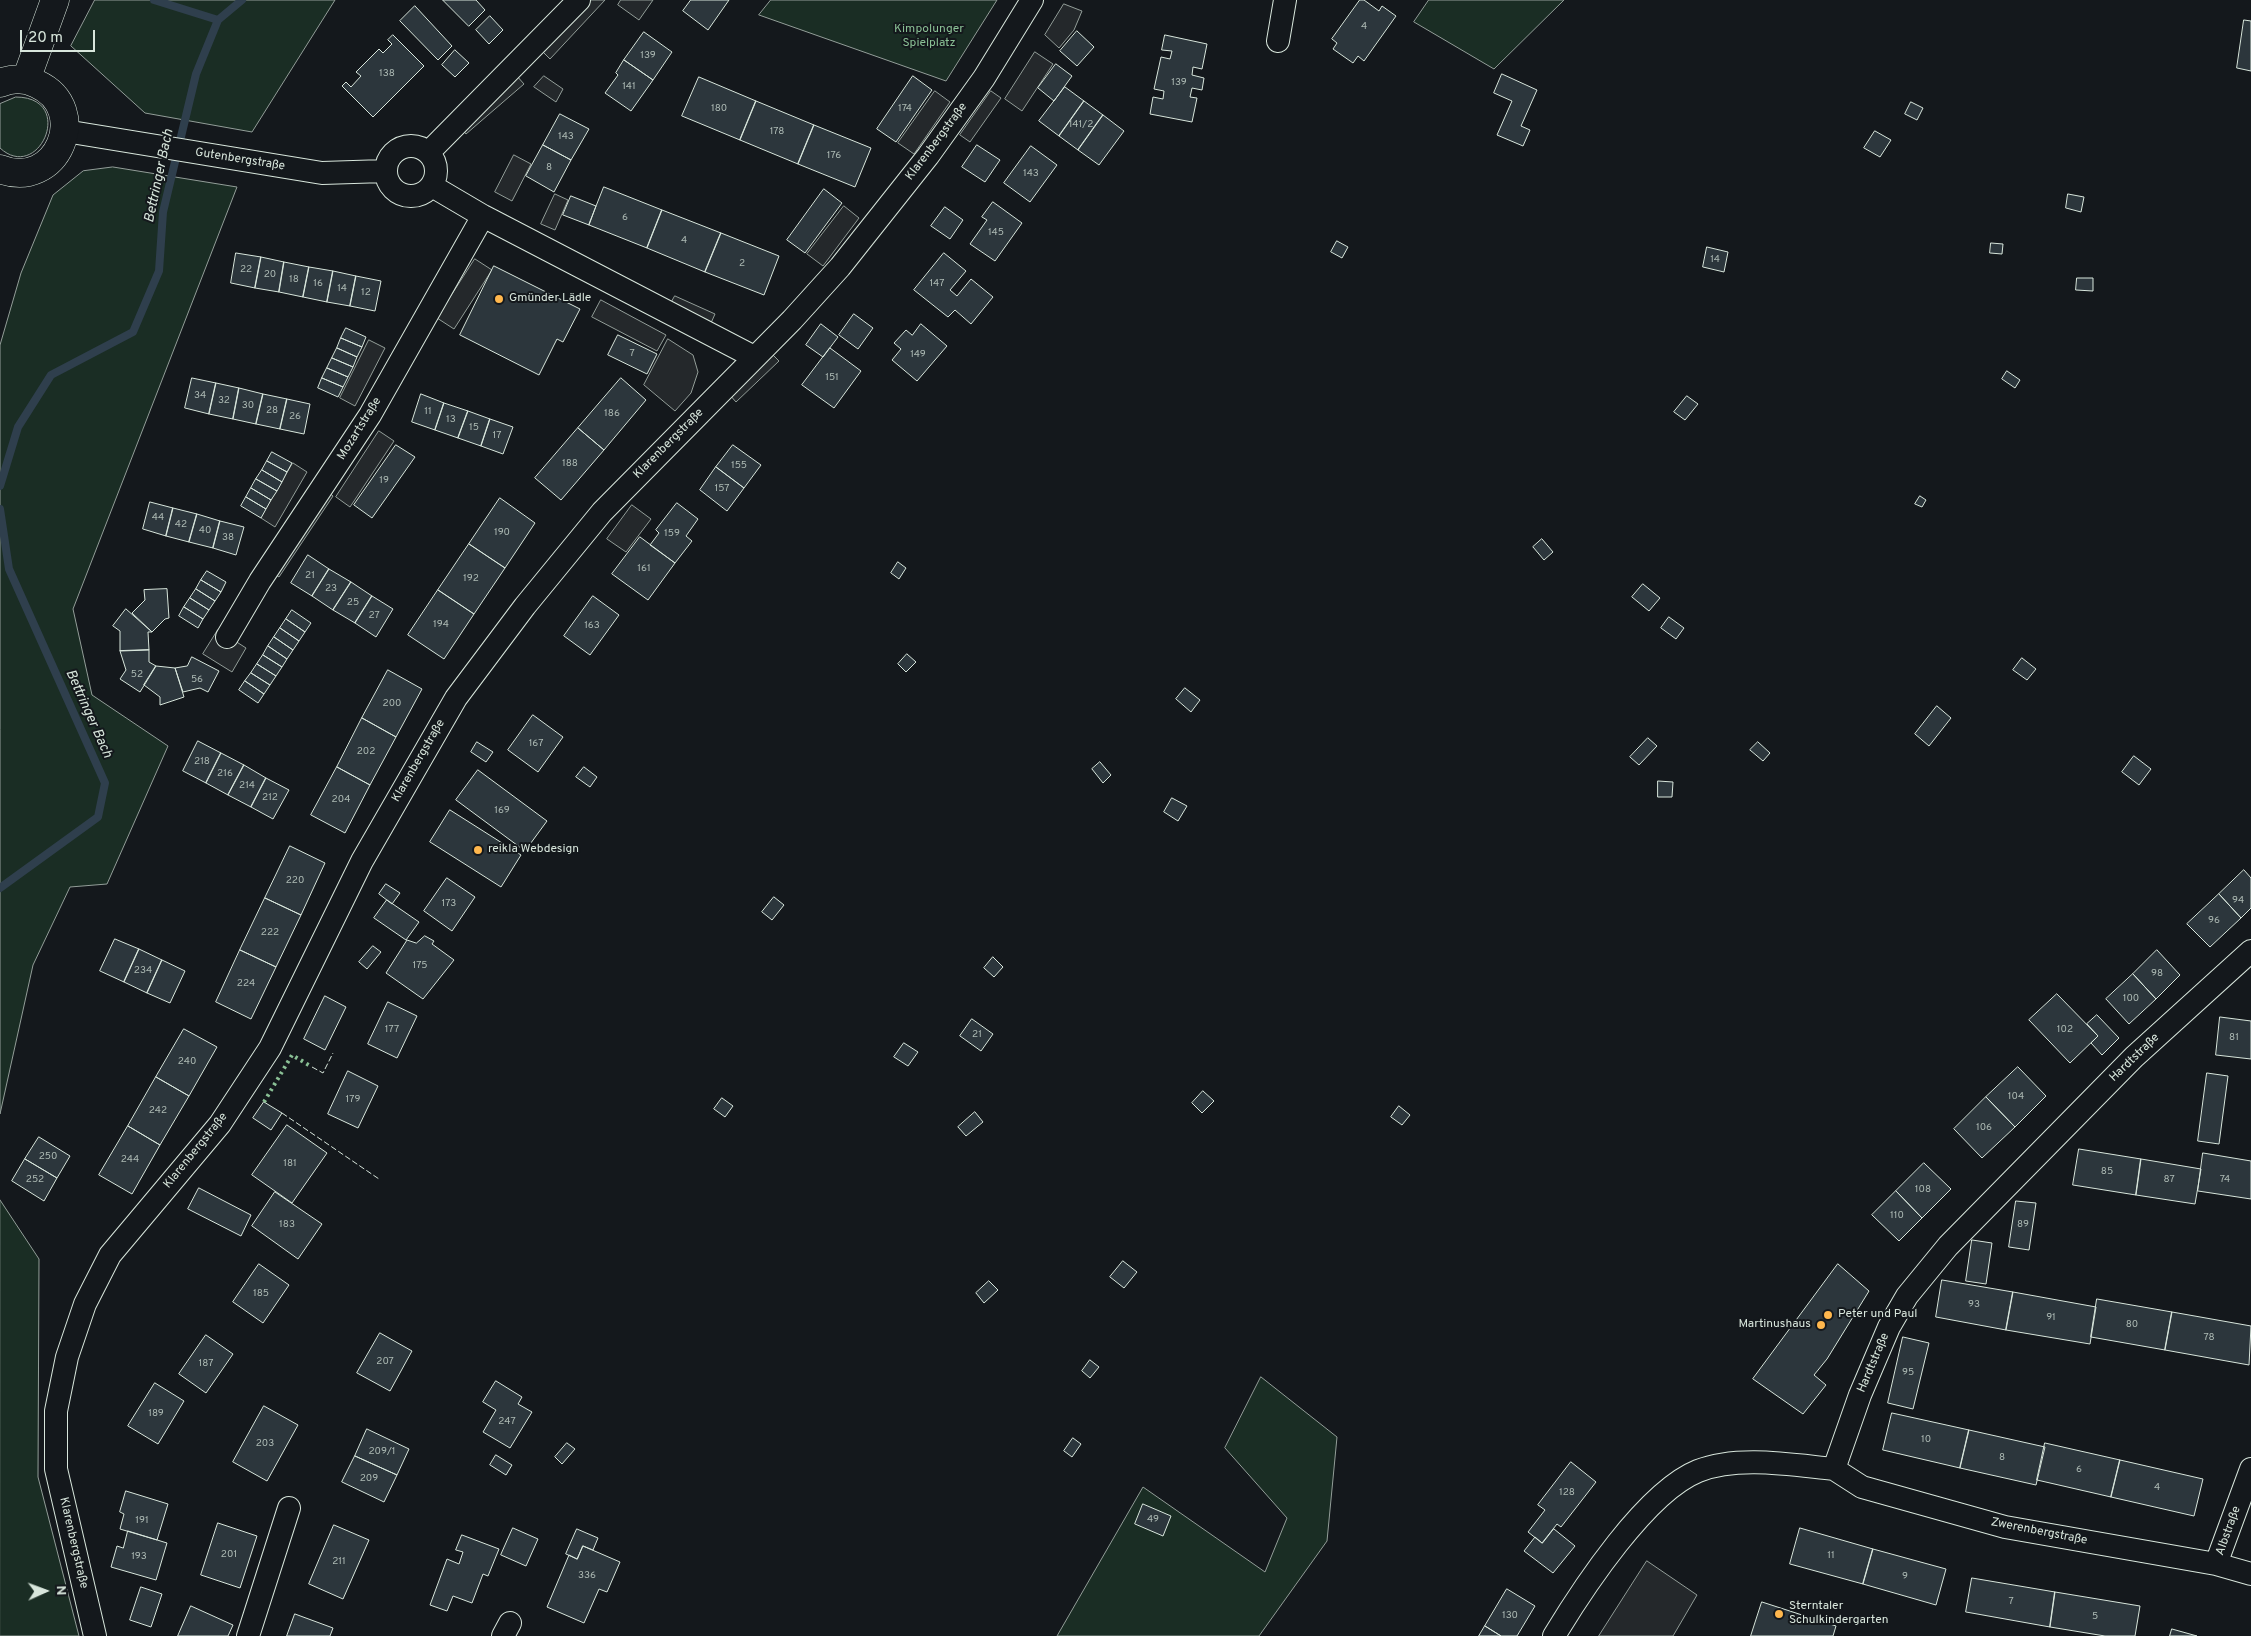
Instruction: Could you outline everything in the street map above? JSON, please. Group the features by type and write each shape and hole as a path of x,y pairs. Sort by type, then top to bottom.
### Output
{"main road":[{"path":"1,173 21,173 40,168 50,161 58,150 65,131 64,114 56,98 43,86 13,82 55,0"}],"street":[{"path":"429,152 579,0"},
{"name":"Klarenbergstraße","path":"94,1636 56,1469 56,1411 67,1357 85,1304 110,1255 220,1124 270,1048 362,861 456,698 525,606 602,512 840,266 928,156 984,78 1032,0"},
{"path":"1278,41 1285,0"},
{"name":"Gutenbergstraße","path":"65,131 322,173 386,171"},
{"path":"411,145 429,152 436,162 436,175 432,186 424,193 414,196 403,195 394,190 388,181 386,171 388,161 393,153 401,147 411,145"},
{"path":"432,186 483,216 754,357"},
{"name":"Mozartstraße","path":"227,637 260,581 370,415 483,216"},
{"name":"Hardtstraße","path":"1834,1469 1860,1395 1889,1327 1907,1296 1948,1246 2134,1057 2251,951"},
{"path":"1554,1636 1579,1595 1646,1510 1681,1480 1699,1471 1729,1464 1766,1462 1834,1469"},
{"name":"Zwerenbergstraße","path":"1834,1469 1862,1487 2005,1527 2216,1564 2251,1574"},
{"name":"Albstraße","path":"2216,1564 2251,1469"},
{"path":"248,1636 289,1508"}],"green space":[{"path":"95,0 335,0 252,132 145,113 71,46"},
{"name":"Kimpolunger Spielplatz","path":"771,0 997,0 946,81 759,15"},
{"path":"1429,0 1564,0 1494,69 1414,22"},
{"path":"16,97 34,101 45,110 48,123 46,136 38,148 28,155 14,156 0,148 0,104"},
{"path":"113,167 237,187 73,609 92,695 168,746 107,884 70,887 33,965 0,1114 0,345 21,273 53,195 83,171"},
{"path":"0,1200 39,1259 38,1477 79,1636 0,1636"},
{"path":"1261,1377 1337,1437 1327,1541 1259,1636 1057,1636 1143,1487 1265,1572 1287,1518 1225,1448"}],"shaded area":[{"path":"590,0 605,0 550,59 542,51"},
{"path":"621,0 653,0 639,20 618,5"},
{"path":"1064,4 1082,11 1074,30 1059,48 1045,35"},
{"path":"1035,52 1053,64 1022,111 1005,99"},
{"path":"516,75 524,84 466,134 458,124"},
{"path":"544,76 563,89 556,102 534,87"},
{"path":"935,91 950,102 914,154 898,143"},
{"path":"991,91 1001,98 970,142 960,135"},
{"path":"514,155 531,164 512,201 495,192"},
{"path":"555,194 568,200 555,230 541,224"},
{"path":"844,206 859,218 823,266 807,254"},
{"path":"475,259 492,270 454,329 437,318"},
{"path":"675,296 715,314 711,323 670,305"},
{"path":"601,300 666,335 657,351 592,317"},
{"path":"668,339 693,355 698,372 691,393 675,411 644,385"},
{"path":"369,340 385,348 355,406 340,398"},
{"path":"772,354 779,361 736,402 729,394"},
{"path":"379,431 394,441 350,507 336,497"},
{"path":"293,463 307,472 275,527 261,518"},
{"path":"325,490 333,496 279,577 270,571"},
{"path":"632,505 651,519 626,552 607,539"},
{"path":"218,630 246,648 232,672 203,654"},
{"path":"1647,1561 1697,1595 1673,1636 1599,1636"}],"building":[{"path":"443,0 476,0 485,10 469,26"},
{"path":"691,0 729,0 708,30 683,11"},
{"path":"1360,0 1364,0 1379,11 1382,6 1396,16 1364,61 1358,56 1353,63 1333,49 1337,43 1332,39"},
{"path":"415,6 452,46 438,60 400,21"},
{"path":"490,16 503,30 489,44 476,30"},
{"path":"2244,20 2251,21 2251,71 2237,68"},
{"path":"1077,31 1094,47 1077,66 1060,51"},
{"path":"644,32 672,52 653,80 624,60"},
{"path":"393,35 424,66 373,117 342,86 346,82 351,87 361,76 356,72 379,49 383,53 392,44 388,40"},
{"path":"1165,35 1207,44 1202,69 1193,67 1192,75 1204,78 1202,90 1192,88 1190,97 1197,98 1192,122 1150,114 1153,97 1163,99 1164,91 1154,89 1161,57 1170,59 1172,51 1162,50"},
{"path":"455,50 469,63 455,77 442,65"},
{"path":"624,60 653,80 631,111 605,93 618,75 616,73"},
{"path":"1056,64 1072,76 1054,101 1038,88"},
{"path":"1502,74 1537,90 1521,126 1530,130 1523,146 1497,135 1512,101 1494,93"},
{"path":"913,76 932,90 896,142 877,129"},
{"path":"699,77 756,101 740,140 682,116"},
{"path":"1065,87 1084,101 1059,136 1039,121"},
{"path":"756,101 814,125 798,164 740,140"},
{"path":"1084,101 1103,115 1078,150 1059,136"},
{"path":"1911,102 1923,108 1917,120 1905,114"},
{"path":"560,114 589,129 571,160 543,145"},
{"path":"1103,115 1124,131 1099,165 1078,150"},
{"path":"814,125 871,148 855,187 798,164"},
{"path":"1875,131 1891,140 1880,157 1864,148"},
{"path":"543,145 571,160 554,192 526,176"},
{"path":"977,145 1000,160 985,182 962,167"},
{"path":"1031,146 1057,165 1030,202 1004,183"},
{"path":"604,187 662,210 647,248 589,225"},
{"path":"824,189 842,203 805,253 787,240"},
{"path":"2068,194 2084,197 2081,212 2066,208"},
{"path":"571,196 596,206 589,225 563,215"},
{"path":"993,202 1022,223 995,261 970,244 987,220 982,217"},
{"path":"945,207 963,220 950,239 931,226"},
{"path":"662,210 721,233 705,272 647,248"},
{"path":"721,233 779,256 764,295 705,272"},
{"path":"1337,241 1348,247 1342,258 1331,252"},
{"path":"1991,243 2003,244 2002,254 1990,253"},
{"path":"1707,247 1728,252 1724,272 1703,267"},
{"path":"236,253 261,257 255,288 231,283"},
{"path":"944,253 966,271 950,290 957,296 971,279 993,297 971,324 955,310 948,317 914,290"},
{"path":"261,257 284,262 279,292 255,288"},
{"path":"284,262 309,267 303,297 279,292"},
{"path":"494,266 580,309 563,342 557,339 539,375 460,335"},
{"path":"309,267 333,271 327,302 303,297"},
{"path":"333,271 356,276 350,306 327,302"},
{"path":"356,276 381,281 375,311 350,306"},
{"path":"2077,278 2093,278 2093,291 2076,290"},
{"path":"854,314 873,328 858,349 839,335"},
{"path":"821,324 838,337 823,357 806,345"},
{"path":"921,324 947,346 917,381 892,360 901,349 894,343 906,330 912,335"},
{"path":"346,328 366,337 362,347 341,338"},
{"path":"618,335 657,354 647,374 608,355"},
{"path":"341,338 362,347 357,357 337,348"},
{"path":"337,348 357,357 353,367 332,358"},
{"path":"830,348 861,371 834,408 802,385"},
{"path":"332,358 353,367 348,377 327,368"},
{"path":"327,368 348,377 343,387 322,378"},
{"path":"2007,371 2020,380 2015,388 2002,379"},
{"path":"192,378 216,383 209,414 185,408"},
{"path":"322,378 343,387 338,397 318,388"},
{"path":"621,378 646,400 604,450 578,428"},
{"path":"216,383 239,388 233,419 209,414"},
{"path":"239,388 263,394 256,424 233,419"},
{"path":"263,394 287,399 280,429 256,424"},
{"path":"421,394 444,403 435,430 412,422"},
{"path":"1687,396 1698,404 1685,420 1674,412"},
{"path":"287,399 310,404 304,434 280,429"},
{"path":"444,403 468,411 458,438 435,430"},
{"path":"468,411 490,419 481,446 458,438"},
{"path":"490,419 513,427 503,454 481,446"},
{"path":"578,428 604,450 561,500 535,478"},
{"path":"396,445 415,457 372,518 354,505"},
{"path":"733,445 761,465 744,488 716,467"},
{"path":"272,452 292,463 287,472 267,461"},
{"path":"267,461 287,472 282,482 262,470"},
{"path":"716,467 744,488 727,511 700,490"},
{"path":"262,470 282,482 277,491 256,479"},
{"path":"256,479 277,491 271,500 251,488"},
{"path":"251,488 271,500 266,509 246,497"},
{"path":"1920,496 1926,500 1922,507 1915,504"},
{"path":"246,497 266,509 261,518 241,506"},
{"path":"500,498 535,523 505,568 469,544"},
{"path":"150,502 173,508 166,536 143,529"},
{"path":"677,503 698,519 686,536 692,541 675,563 650,545 659,533 656,530"},
{"path":"173,508 197,514 189,542 166,536"},
{"path":"197,514 220,521 213,548 189,542"},
{"path":"220,521 244,527 236,555 213,548"},
{"path":"640,537 675,563 648,600 612,574"},
{"path":"1542,539 1553,552 1544,560 1533,547"},
{"path":"469,544 505,568 474,614 438,590"},
{"path":"308,555 329,569 312,596 291,583"},
{"path":"898,562 906,568 899,579 891,573"},
{"path":"329,569 351,582 333,610 312,596"},
{"path":"207,571 226,582 221,592 201,580"},
{"path":"201,580 221,592 215,601 196,589"},
{"path":"351,582 372,596 355,623 333,610"},
{"path":"1643,584 1660,598 1649,611 1632,597"},
{"path":"167,589 169,618 165,619 152,632 132,613 145,600 144,590"},
{"path":"196,589 215,601 209,610 190,598"},
{"path":"438,590 474,614 444,659 408,635"},
{"path":"372,596 393,609 376,637 355,623"},
{"path":"593,596 619,615 590,655 564,636"},
{"path":"190,598 209,610 203,619 184,607"},
{"path":"184,607 203,619 198,628 179,616"},
{"path":"126,609 152,632 148,632 149,650 120,651 120,631 113,626"},
{"path":"292,610 311,623 305,632 286,619"},
{"path":"1669,617 1684,628 1676,639 1661,628"},
{"path":"286,619 305,632 299,641 280,628"},
{"path":"280,628 299,641 293,650 274,637"},
{"path":"274,637 293,650 287,659 268,646"},
{"path":"268,646 287,659 282,667 263,655"},
{"path":"149,650 149,662 156,666 140,692 120,679 126,670 120,651"},
{"path":"907,654 916,662 906,672 898,664"},
{"path":"263,655 282,667 276,676 257,664"},
{"path":"192,657 219,671 208,692 200,688 183,692 175,668 187,666"},
{"path":"2022,658 2036,669 2027,680 2013,670"},
{"path":"257,664 276,676 270,685 251,673"},
{"path":"156,666 175,668 184,697 160,705 160,697 144,685"},
{"path":"388,670 422,689 396,737 362,718"},
{"path":"251,673 270,685 264,694 245,681"},
{"path":"245,681 264,694 258,703 239,690"},
{"path":"1185,688 1200,700 1191,712 1176,699"},
{"path":"1937,706 1951,718 1929,746 1915,734"},
{"path":"533,715 563,737 538,772 508,750"},
{"path":"362,718 396,737 370,785 337,767"},
{"path":"1648,738 1657,746 1639,765 1630,757"},
{"path":"198,741 221,753 206,783 183,771"},
{"path":"477,742 493,752 486,762 471,752"},
{"path":"1758,742 1770,753 1763,761 1750,750"},
{"path":"221,753 244,765 228,795 206,783"},
{"path":"2134,756 2151,769 2139,785 2122,772"},
{"path":"1100,762 1111,775 1103,783 1092,769"},
{"path":"244,765 266,778 251,807 228,795"},
{"path":"337,767 370,785 345,833 311,815"},
{"path":"584,767 597,777 590,787 576,777"},
{"path":"478,770 547,821 525,851 456,800"},
{"path":"266,778 289,790 273,819 251,807"},
{"path":"1658,781 1673,782 1672,797 1658,797"},
{"path":"1172,798 1187,806 1178,821 1164,812"},
{"path":"450,810 521,855 501,887 430,842"},
{"path":"290,846 325,863 301,915 265,898"},
{"path":"2244,870 2251,878 2251,908 2241,918 2219,894"},
{"path":"447,878 475,897 452,931 424,911"},
{"path":"386,884 400,893 392,904 379,894"},
{"path":"2219,894 2241,918 2210,947 2187,924"},
{"path":"774,897 784,905 772,920 762,912"},
{"path":"265,898 301,915 276,967 240,950"},
{"path":"387,900 419,922 406,940 374,918"},
{"path":"425,936 434,941 432,944 454,960 423,999 386,973 407,940 416,943"},
{"path":"115,939 139,949 124,982 100,971"},
{"path":"373,946 381,952 367,969 359,962"},
{"path":"139,949 162,960 147,993 124,982"},
{"path":"240,950 276,967 251,1019 216,1002"},
{"path":"2157,950 2180,975 2156,999 2133,974"},
{"path":"993,957 1003,967 994,977 984,968"},
{"path":"162,960 185,971 170,1003 147,993"},
{"path":"2133,974 2156,999 2129,1024 2106,999"},
{"path":"2057,994 2098,1036 2070,1063 2029,1020"},
{"path":"325,996 346,1007 325,1050 304,1039"},
{"path":"388,1002 417,1016 397,1058 368,1044"},
{"path":"2097,1015 2119,1038 2102,1055 2091,1043 2098,1036 2087,1024"},
{"path":"2220,1017 2251,1021 2251,1059 2216,1055"},
{"path":"972,1019 993,1034 981,1051 960,1036"},
{"path":"184,1029 217,1047 189,1096 156,1077"},
{"path":"904,1043 918,1052 908,1066 894,1057"},
{"path":"2018,1067 2046,1096 2015,1127 1986,1097"},
{"path":"348,1071 378,1086 358,1128 328,1114"},
{"path":"2207,1073 2228,1076 2219,1144 2198,1141"},
{"path":"156,1077 189,1096 160,1145 128,1126"},
{"path":"1203,1091 1214,1101 1202,1113 1192,1103"},
{"path":"1986,1097 2015,1127 1982,1158 1954,1129"},
{"path":"722,1098 733,1106 725,1117 714,1109"},
{"path":"264,1102 282,1113 271,1130 253,1118"},
{"path":"1399,1106 1410,1115 1402,1125 1391,1117"},
{"path":"975,1112 983,1122 966,1136 958,1127"},
{"path":"287,1125 327,1153 292,1203 252,1175"},
{"path":"128,1126 160,1145 132,1194 99,1175"},
{"path":"39,1137 70,1156 57,1178 25,1159"},
{"path":"2079,1149 2141,1159 2136,1195 2073,1185"},
{"path":"2203,1153 2251,1161 2251,1199 2198,1191"},
{"path":"25,1159 57,1178 44,1201 12,1181"},
{"path":"2141,1159 2201,1169 2195,1204 2136,1195"},
{"path":"1924,1163 1951,1189 1922,1218 1896,1191"},
{"path":"199,1188 251,1215 241,1236 188,1209"},
{"path":"1896,1191 1922,1218 1899,1241 1872,1215"},
{"path":"275,1192 322,1224 298,1259 252,1226"},
{"path":"2016,1201 2036,1203 2029,1250 2009,1247"},
{"path":"1972,1240 1992,1243 1986,1284 1966,1281"},
{"path":"1123,1261 1137,1272 1124,1288 1110,1277"},
{"path":"259,1264 289,1285 263,1323 233,1302"},
{"name":"Martinushaus","path":"1838,1264 1869,1291 1827,1359 1814,1375 1826,1385 1803,1414 1753,1379"},
{"path":"1942,1280 2013,1292 2006,1330 1936,1317"},
{"path":"989,1281 998,1290 984,1303 976,1293"},
{"path":"2013,1292 2096,1307 2090,1344 2006,1330"},
{"path":"2097,1299 2172,1312 2165,1350 2091,1337"},
{"path":"2172,1312 2251,1326 2249,1365 2165,1350"},
{"path":"380,1333 412,1351 390,1391 357,1373"},
{"path":"206,1335 233,1354 206,1393 179,1374"},
{"path":"1903,1337 1929,1343 1913,1409 1888,1403"},
{"path":"1090,1360 1099,1367 1090,1378 1082,1371"},
{"path":"496,1381 522,1397 518,1404 532,1412 510,1448 483,1432 496,1410 483,1402"},
{"path":"155,1383 184,1401 158,1444 128,1426"},
{"path":"264,1406 298,1425 267,1481 233,1462"},
{"path":"1892,1413 1969,1430 1960,1468 1883,1450"},
{"path":"367,1429 409,1449 397,1475 355,1456"},
{"path":"1969,1430 2045,1447 2036,1485 1960,1468"},
{"path":"1073,1438 1081,1444 1072,1457 1064,1451"},
{"path":"567,1443 575,1449 562,1464 555,1457"},
{"path":"2045,1443 2120,1460 2111,1497 2037,1480"},
{"path":"496,1455 512,1465 506,1475 490,1465"},
{"path":"355,1456 397,1475 384,1502 342,1482"},
{"path":"2120,1460 2203,1479 2194,1516 2111,1497"},
{"path":"1571,1462 1596,1482 1561,1527 1557,1524 1542,1543 1528,1532 1545,1510 1538,1505"},
{"path":"126,1491 168,1504 157,1540 120,1529 124,1514 120,1512"},
{"path":"1143,1504 1171,1516 1163,1536 1135,1524"},
{"path":"218,1523 257,1536 240,1588 201,1575"},
{"path":"334,1525 369,1540 343,1599 309,1584"},
{"path":"513,1528 538,1539 526,1566 501,1555"},
{"path":"1800,1528 1873,1549 1863,1584 1790,1564"},
{"path":"577,1529 598,1538 593,1550 583,1546 577,1559 566,1554"},
{"path":"1554,1529 1575,1546 1553,1573 1524,1551 1535,1537 1542,1543"},
{"path":"128,1531 167,1543 156,1580 111,1567 117,1546 123,1548"},
{"path":"462,1535 499,1549 488,1576 483,1574 472,1603 453,1596 447,1611 430,1605 447,1559 459,1564 463,1552 456,1550"},
{"path":"583,1546 620,1562 607,1592 599,1589 584,1623 547,1607 569,1555 577,1559"},
{"path":"1873,1549 1946,1569 1936,1605 1863,1584"},
{"path":"1972,1578 2055,1592 2050,1627 1966,1612"},
{"path":"141,1587 162,1594 151,1627 130,1620"},
{"path":"1507,1589 1535,1606 1517,1636 1501,1636 1485,1626"},
{"path":"2055,1592 2140,1606 2135,1636 2105,1636 2050,1627"},
{"name":"Sterntaler Schulkindergarten","path":"1762,1602 1836,1626 1833,1636 1751,1636"},
{"path":"191,1606 233,1625 228,1636 178,1636"},
{"path":"295,1614 333,1628 330,1636 287,1636"},
{"path":"1485,1626 1501,1636 1479,1636"},
{"path":"2172,1629 2197,1636 2170,1636"}],"waterway":[{"path":"154,0 218,20"},
{"name":"Bettringer Bach","path":"0,486 18,427 51,375 133,332 159,271 163,212 196,74 218,20 242,0"},
{"name":"Bettringer Bach","path":"0,509 9,569 105,783 98,817 0,888"}],"hedge":[{"path":"264,1102 292,1055 312,1067"}],"fence":[{"path":"312,1067 323,1073 333,1053"},
{"path":"282,1113 379,1179"}],"place":[{"name":"Gmünder Lädle","path":"499,299"},
{"name":"reikla Webdesign","path":"478,850"},
{"name":"Peter und Paul","path":"1828,1315"},
{"name":"Martinushaus","path":"1821,1325"},
{"name":"Sterntaler Schulkindergarten","path":"1779,1614"}]}
